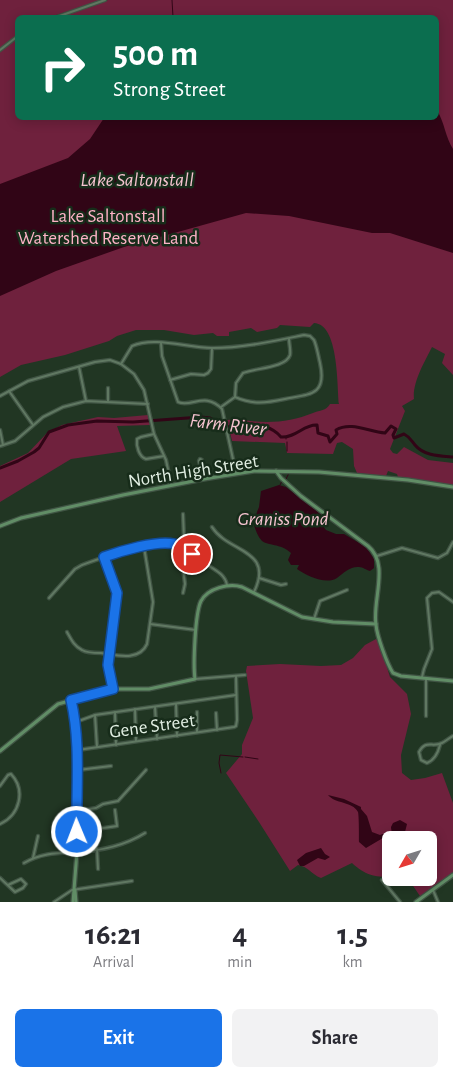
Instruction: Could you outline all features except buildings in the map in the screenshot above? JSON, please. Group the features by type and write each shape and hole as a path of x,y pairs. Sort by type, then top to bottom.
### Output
{"street":[{"path":"62,15 105,0"},
{"path":"0,50 15,38"},
{"path":"122,364 130,347 148,342 212,348 248,346 306,335 315,342 323,376 320,386 315,391 307,395 262,403 249,403 235,398"},
{"path":"235,398 236,383 243,373 286,361 290,354 288,338"},
{"path":"161,343 162,356 180,403 203,400 222,407"},
{"path":"170,380 190,374 204,375 208,373 211,369 212,348"},
{"path":"0,396 28,381 79,367 106,360 122,364 134,374 141,384 148,404 154,434 164,456 171,485"},
{"path":"79,367 86,401"},
{"path":"108,388 108,401"},
{"path":"9,391 33,425"},
{"path":"222,407 235,398"},
{"path":"0,430 2,445 15,441 33,425 55,411 86,401 148,404"},
{"path":"222,407 236,473"},
{"path":"154,434 138,439 137,446 140,455 146,459 164,456"},
{"path":"200,458 202,460 204,479 199,461 200,458"},
{"path":"276,471 301,496 368,546 377,556 379,564 376,624 393,673 398,676 453,681"},
{"name":"North High Street","path":"0,526 21,518 171,485 236,473 276,471 320,472 421,481 453,487"},
{"path":"181,547 184,539 183,514"},
{"path":"212,528 217,534 252,556 258,567 259,578 254,592"},
{"path":"377,556 402,548 438,558 447,553 453,542"},
{"path":"49,598 78,568 124,550 166,544 181,547 192,554 223,576 227,585"},
{"path":"67,632 72,642 82,650 125,656 142,652 147,644 152,598 144,547"},
{"path":"183,593 185,584 184,568 192,554"},
{"path":"104,557 117,593 108,668 113,689"},
{"path":"259,578 281,585 286,584"},
{"path":"195,679 196,630 202,599 216,589 227,585 240,586 254,592 297,615 314,619 376,624"},
{"path":"314,619 320,601 347,590"},
{"path":"426,716 424,670 432,649 427,605 428,598 431,594 438,592 453,602"},
{"path":"150,624 196,630"},
{"path":"0,751 54,706 71,700 113,689 149,689 195,679 245,675"},
{"path":"75,723 95,715 236,695 236,676"},
{"name":"Gene Street","path":"77,750 235,727 236,695"},
{"path":"71,700 77,750 77,852 74,902"},
{"path":"176,704 177,736"},
{"path":"155,707 157,739"},
{"path":"135,709 136,741"},
{"path":"116,712 116,745"},
{"path":"197,712 197,733"},
{"path":"216,713 217,730"},
{"path":"95,715 97,747"},
{"path":"440,745 428,744 423,746 419,750 421,760 427,763 432,760 437,755 440,745 453,736"},
{"path":"77,770 111,766"},
{"path":"76,812 118,801 146,770"},
{"path":"0,786 11,774 18,785 20,795 16,811 10,818 0,824"},
{"path":"77,832 116,826 116,810"},
{"path":"24,863 47,853 77,852 121,846 145,833"},
{"path":"33,858 38,836"},
{"path":"97,850 98,870"},
{"path":"416,902 453,875"},
{"path":"0,878 15,892 25,886 23,880 8,885"},
{"path":"54,902 74,889 132,881"},
{"path":"387,886 400,902"},
{"path":"433,890 438,902"}],"green space":[{"path":"0,0 102,0 56,15 15,15 15,37 0,49"},
{"name":"Lake Saltonstall Watershed Reserve Land","path":"108,0 453,0 453,375 442,363 445,354 432,347 417,379 414,399 402,406 405,411 390,449 393,453 397,454 404,447 428,460 453,463 453,485 398,477 397,474 388,471 386,476 357,473 354,466 353,449 342,442 337,443 333,454 287,453 285,443 232,441 227,420 285,421 323,410 330,404 339,404 337,371 332,344 322,326 314,323 310,327 280,325 277,328 257,332 251,328 229,332 229,336 217,336 213,333 194,335 164,330 136,330 65,355 21,365 0,377 0,52 15,40 15,120 439,120 439,15 63,15"},
{"path":"148,415 150,425 117,426 126,451 71,459 0,502 0,466 28,453 47,433 62,425 98,417 114,418"},
{"path":"376,639 379,642 390,677 407,694 411,714 401,755 402,773 411,780 442,773 453,803 453,874 438,884 438,831 382,831 382,876 370,874 352,863 321,878 305,867 298,865 290,871 226,773 242,754 242,745 253,718 246,671 247,666 280,664 341,665 353,658 365,645"},
{"path":"413,886 435,886 420,896"}],"water":[{"name":"Lake Saltonstall","path":"439,114 453,149 453,253 390,233 372,233 289,216 246,213 124,247 56,271 0,296 0,184 68,158 90,139 103,120 439,120"},
{"name":"Graniss Pond","path":"279,485 286,487 317,511 322,516 322,525 326,530 336,534 344,534 366,547 374,559 374,568 370,571 362,567 356,567 347,570 333,580 317,579 297,569 299,565 291,565 288,560 291,553 287,550 262,541 257,534 253,522 259,507 261,491"},
{"path":"328,795 344,799 361,807 367,816 372,832 382,834 382,839 366,848 359,842 358,812 352,806"},
{"path":"400,820 407,824 405,831 392,831 393,823"},
{"path":"321,848 330,857 325,860 318,858 304,866 300,866 297,860 306,853"}],"waterway":[{"path":"172,0 173,15"},
{"name":"Farm River","path":"0,468 34,452 39,448 49,432 68,425 97,421 133,422 201,417 210,418 225,428 237,424 263,426 273,430 281,437 286,437 312,425 317,425 318,433 328,436 330,442 337,434 336,430 342,428 354,427 385,433 391,426 396,429 393,435 394,438 404,434 423,451 432,455 453,457"},
{"path":"287,442 287,451"},
{"path":"286,479 289,473"},
{"path":"280,485 282,481"},
{"path":"221,773 220,755 243,757"},
{"path":"245,757 258,759"}],"route":[{"path":"77,832 76,794 78,766 75,723 71,700 113,689 108,665 117,593 104,557 124,550 166,544 174,544 192,554"}]}
